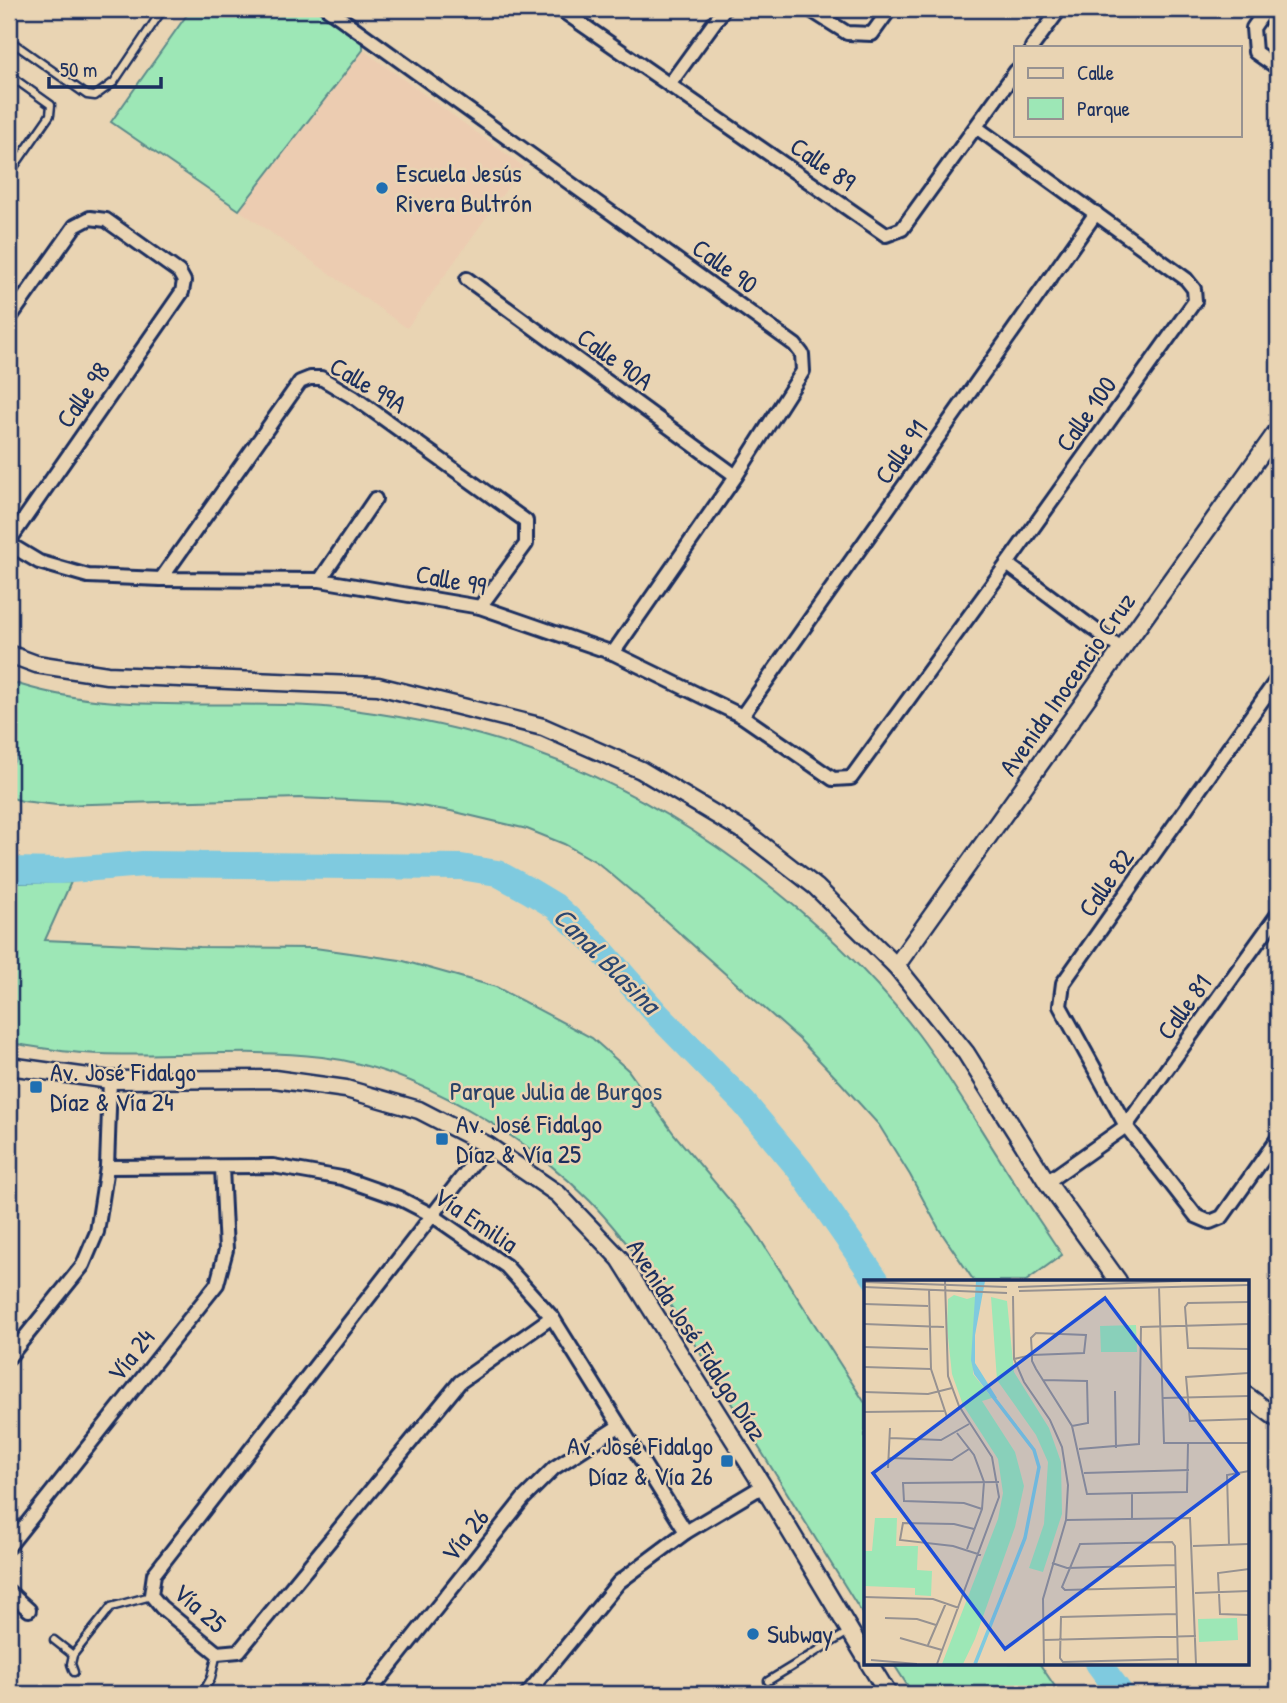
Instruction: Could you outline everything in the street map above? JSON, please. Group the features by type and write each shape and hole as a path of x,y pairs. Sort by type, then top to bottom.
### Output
{"street":[{"name":"Calle 90","path":"328,9 795,345 802,354 803,371 736,476 613,653"},
{"name":"Calle 89","path":"560,9 886,236 902,229 1014,74"},
{"path":"669,85 724,9"},
{"path":"809,9 847,33 872,34 890,9"},
{"path":"1033,46 1060,9"},
{"path":"1266,9 1253,28 1255,52 1278,68"},
{"path":"976,127 1096,213"},
{"name":"Calle 100","path":"851,778 1195,301 1195,289 1186,279 1096,213"},
{"name":"Calle 91","path":"742,716 1096,213"},
{"name":"Calle 98","path":"9,319 75,226 90,218 106,220 179,272 184,281 182,292 9,543"},
{"name":"Calle 90A","path":"467,279 736,476"},
{"name":"Calle 99A","path":"161,579 300,382 310,377 321,378 355,398 526,521 526,544 480,607"},
{"name":"Avenida Inocencio Cruz","path":"896,966 1278,430"},
{"path":"320,580 375,499"},
{"name":"Calle 99","path":"9,543 39,562 88,576 320,580 480,607 613,653 742,716 833,779 851,778"},
{"path":"1007,564 1121,649"},
{"path":"9,654 36,664 107,676 378,686 543,727 641,770 745,832 816,887 896,966 966,1053 1046,1182 1117,1280"},
{"name":"Calle 82","path":"1278,678 1063,983 1060,1006 1126,1126 1196,1216 1210,1222 1222,1217 1278,1138"},
{"name":"Calle 81","path":"1046,1182 1126,1126 1278,914"},
{"name":"Avenida José Fidalgo Díaz","path":"9,1066 110,1080 274,1079 346,1088 419,1110 487,1145 558,1194 620,1259 763,1486 864,1654"},
{"path":"9,1357 83,1265 97,1232 107,1167 110,1080"},
{"name":"Vía 25","path":"487,1145 154,1574 151,1595 161,1607 217,1653 239,1651 460,1382 552,1317"},
{"name":"Vía Emilia","path":"107,1167 273,1166 342,1178 399,1198 432,1215 506,1266 552,1317 686,1532"},
{"name":"Vía 24","path":"9,1546 217,1284 226,1250 222,1168"},
{"path":"1248,1397 1278,1419"},
{"name":"Vía 26","path":"368,1694 523,1499 554,1468 619,1426"},
{"path":"527,1694 619,1582 686,1532 763,1486"},
{"path":"9,1592 29,1609"},
{"path":"870,1664 888,1694"}],"lane":[{"path":"9,40 87,95 95,96 114,82 163,9"},
{"path":"9,75 51,105 50,114 9,174"},
{"path":"74,1672 72,1655 111,1607 151,1595"},
{"path":"768,1681 850,1631"},
{"path":"54,1640 72,1655"},
{"path":"202,1694 211,1678 217,1653"}],"shaded area":[{"name":"Escuela Jesús Rivera Bultrón","path":"363,50 523,166 407,328 239,210"}],"green space":[{"path":"191,9 315,9 363,43 363,50 239,210 111,122"},
{"path":"9,681 51,693 93,700 180,705 310,706 422,721 534,752 588,774 641,800 745,867 840,947 881,990 940,1064 1062,1255 1027,1280 973,1280 939,1229 879,1125 840,1082 799,1039 650,907 598,863 564,844 527,829 451,811 396,802 299,798 57,805 9,797"},
{"name":"Parque Julia de Burgos","path":"71,882 45,940 200,947 315,948 400,960 496,987 592,1038 628,1070 674,1134 753,1228 864,1401 864,1616 654,1279 590,1201 564,1176 501,1129 466,1108 431,1090 358,1064 292,1054 113,1054 64,1051 9,1043 9,883"},
{"path":"894,1664 1040,1664 1060,1694 913,1694"}],"water":[{"path":"9,731 17,750 9,768"},
{"path":"86,859 71,882 9,883 9,862"}],"waterway":[{"name":"Canal Blasina","path":"9,870 58,871 143,864 461,867 497,873 555,906 593,941 657,1014 744,1103 800,1170 876,1280"},
{"name":"Canal Blasina","path":"1099,1664 1121,1694"}],"place":[{"name":"Escuela Jesús Rivera Bultrón","path":"382,188"},
{"name":"Av. José Fidalgo Díaz & Vía 24","path":"36,1087"},
{"name":"Av. José Fidalgo Díaz & Vía 25","path":"442,1139"},
{"name":"Av. José Fidalgo Díaz & Vía 26","path":"727,1461"},
{"name":"Subway","path":"753,1634"}]}
